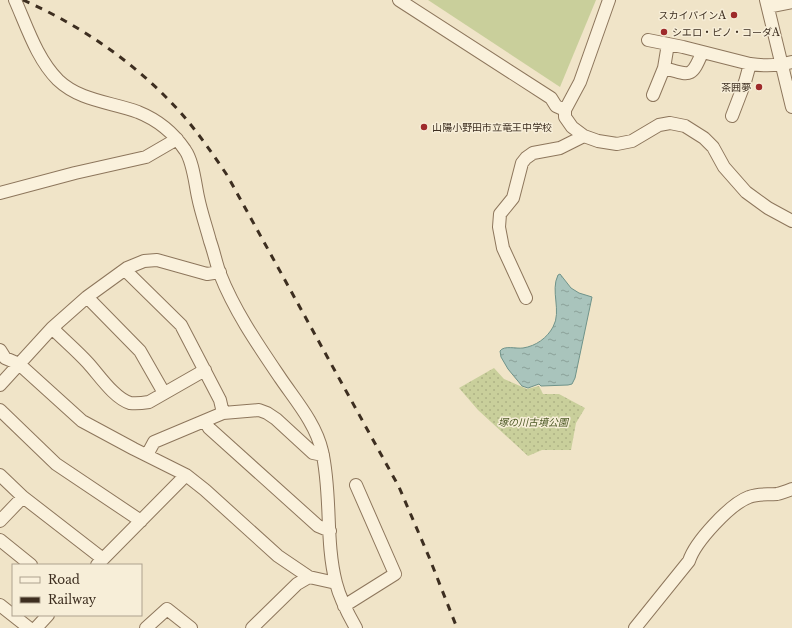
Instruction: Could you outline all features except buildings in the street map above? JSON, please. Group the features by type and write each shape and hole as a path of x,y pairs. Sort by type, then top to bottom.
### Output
{"street":[{"path":"15,0 32,40 50,71 58,80 76,93 88,98 138,112 163,125 187,152 204,223 220,272 237,311 252,338 318,438 323,455 326,476 336,583 344,606 356,628"},
{"path":"399,0 551,98 556,106 564,110"},
{"path":"609,0 580,82 564,110 565,117 572,127 584,136 598,141 617,144 632,141 660,125 670,123 685,126 704,138 713,147 724,167 746,192 768,208 792,221"},
{"path":"792,2 767,4 787,63 792,107"},
{"path":"648,40 750,64 760,65 787,63"},
{"path":"654,95 664,68 668,44"},
{"path":"664,68 686,74 691,73 695,69 702,52"},
{"path":"732,116 750,64"},
{"path":"526,298 504,248 499,227 500,214 513,198 522,162 526,158 533,153 560,148 584,136"},
{"path":"0,193 75,173 146,157 177,139"},
{"path":"0,385 52,328 86,297 125,270 144,261 157,260 208,274 220,272"},
{"path":"125,270 181,325 220,400 223,413"},
{"path":"86,297 140,351 164,393"},
{"path":"52,328 88,363 110,388 129,403 139,404 149,402 205,370"},
{"path":"0,350 5,358 19,364 50,394 82,421 186,475 205,490 278,556 309,577 336,583"},
{"path":"0,410 56,464 141,521"},
{"path":"147,455 154,442 205,420 223,413 259,410 276,419 313,453 323,455"},
{"path":"205,420 209,428 312,521 318,526 330,531"},
{"path":"0,475 22,497 100,562 186,475"},
{"path":"344,606 395,574 356,485"},
{"path":"635,628 689,561 707,533 736,504 748,497 759,494 778,494 792,490"},
{"path":"0,521 22,497"},
{"path":"0,540 30,564"},
{"path":"252,628 297,584 309,577"},
{"path":"0,604 12,614"},
{"path":"146,628 167,609 191,628"},
{"path":"14,616 29,628"},
{"path":"36,628 47,616"}],"green space":[{"path":"428,0 596,0 560,87"},
{"name":"塚の川古墳公園","path":"494,368 504,379 527,389 539,386 543,394 559,394 585,408 576,423 571,450 542,450 528,456 478,410 459,388"}],"water":[{"path":"560,274 571,288 579,293 592,297 575,378 572,384 568,385 541,386 539,384 528,388 522,386 508,369 501,357 500,351 504,348 523,348 532,345 541,341 548,335 555,321 555,288 558,275"}],"railway":[{"path":"23,0 45,10 87,34 127,62 163,94 180,112 216,159 227,175 399,487 457,628"}],"place":[{"name":"スカイパインA","path":"734,15"},
{"name":"シエロ・ピノ・コーダA","path":"664,32"},
{"name":"茶囲夢","path":"759,87"},
{"name":"山陽小野田市立竜王中学校","path":"424,127"}]}
